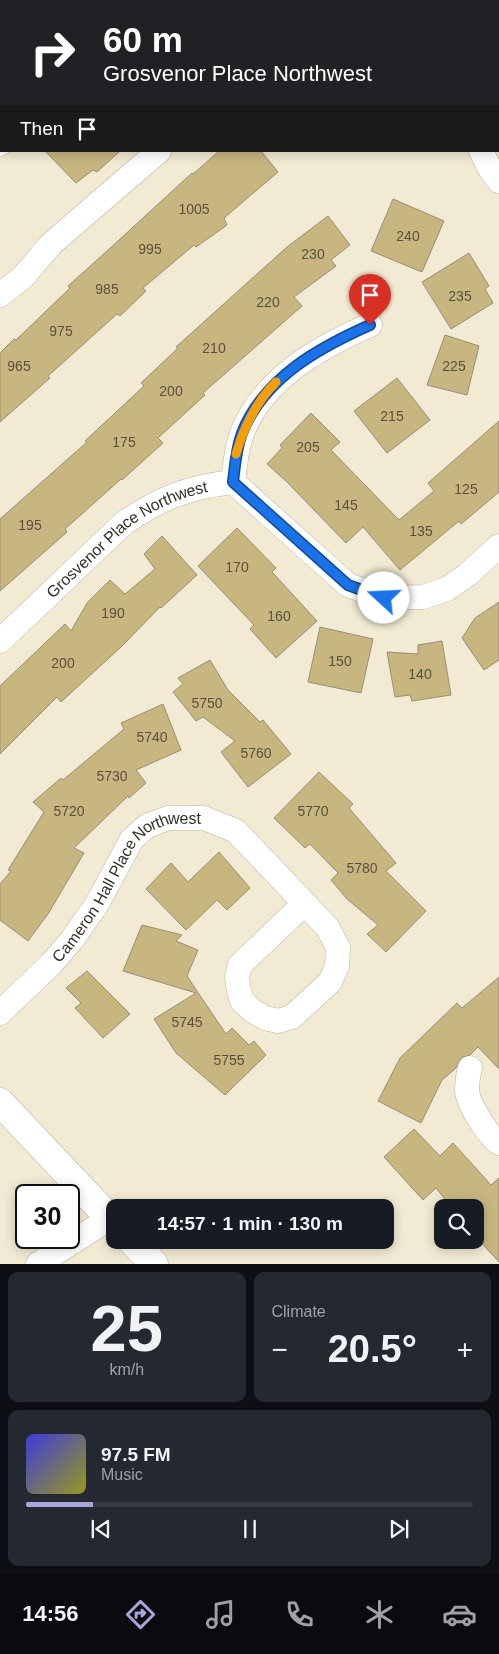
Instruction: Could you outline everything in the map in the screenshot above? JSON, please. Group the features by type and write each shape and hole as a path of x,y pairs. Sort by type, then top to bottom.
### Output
{"street":[{"path":"0,295 23,277 51,244 157,152"},
{"path":"482,152 490,169 499,181"},
{"name":"Grosvenor Place Northwest","path":"0,641 124,523 138,513 175,494 207,485 233,482 236,455 242,433 255,409 270,388 290,370 333,342 370,325"},
{"path":"233,482 348,585 384,598 423,597 447,589 467,575 499,546"},
{"name":"Cameron Hall Place Northwest","path":"0,1013 51,964 71,941 97,904 132,839 147,826 168,818 204,818 236,831 305,903 327,927 338,947 337,966 330,982 292,1017 278,1021 265,1018 253,1011 242,1001 237,977 240,966 305,903"},
{"path":"470,1068 467,1094 479,1118 499,1143"},
{"path":"0,1102 106,1214"},
{"path":"38,1264 106,1225"},
{"path":"140,1249 154,1264"}],"building":[{"path":"46,152 119,152 97,172 93,170 76,183"},
{"path":"218,152 262,152 278,172 224,218 227,225 196,247 194,245 143,288 146,291 120,316 117,314 48,376 50,378 0,422 0,353 70,288 68,286"},
{"path":"393,199 444,221 422,272 371,251"},
{"path":"328,216 350,245 331,260 336,266 294,297 302,306 203,393 205,395 158,438 163,443 65,529 67,532 0,591 0,519 87,442 85,441 144,386 141,383 178,348 176,347 287,247"},
{"path":"469,253 489,286 485,289 493,303 451,329 422,282"},
{"path":"445,335 479,346 467,395 427,385"},
{"path":"397,378 430,420 387,453 354,411"},
{"path":"311,413 340,442 331,450 399,520 434,491 428,483 499,421 499,492 461,524 459,521 400,570 363,527 346,543 267,464 282,448 280,445"},
{"path":"237,528 276,568 272,572 317,621 276,658 250,629 254,625 198,566"},
{"path":"162,536 197,575 160,607 121,647 61,702 57,697 0,754 0,686 65,624 71,631 87,603 110,580 125,594 155,569 144,554"},
{"path":"499,602 499,660 484,670 462,638 475,618"},
{"path":"320,627 373,639 361,693 308,682"},
{"path":"442,641 451,695 412,701 410,695 395,697 387,652 418,654 418,645"},
{"path":"210,660 228,690 260,722 263,720 291,754 248,787 221,752 235,741 203,717 196,721 173,692 183,684 178,678"},
{"path":"163,704 181,750 136,770 146,783 129,798 128,796 74,848 84,853 48,914 28,941 0,920 0,884 11,871 8,870 44,812 33,802 61,778 63,780 124,729 121,723"},
{"path":"319,772 353,804 349,808 396,863 386,871 426,911 386,952 367,934 378,925 347,899 331,880 338,873 310,844 305,848 274,818"},
{"path":"219,852 250,888 227,910 217,900 186,930 146,889 171,863 188,882"},
{"path":"142,925 182,935 176,941 198,950 187,976 226,1034 232,1028 249,1045 254,1041 266,1055 225,1095 176,1053 154,1019 196,993 123,971"},
{"path":"87,971 130,1014 103,1038 75,1008 81,1003 66,988"},
{"path":"499,977 499,1069 478,1047 470,1055 461,1058 456,1068 442,1080 421,1123 378,1101 400,1058 457,1003 462,1008"},
{"path":"414,1129 440,1156 453,1143 491,1185 499,1178 499,1262 484,1246 484,1199 445,1199 436,1188 423,1200 384,1157"}],"slow traffic":[{"path":"236,454 242,433 255,409 276,382"}],"route":[{"path":"370,325 333,342 290,370 270,388 255,409 242,433 236,455 233,482 348,585 384,598"}]}
